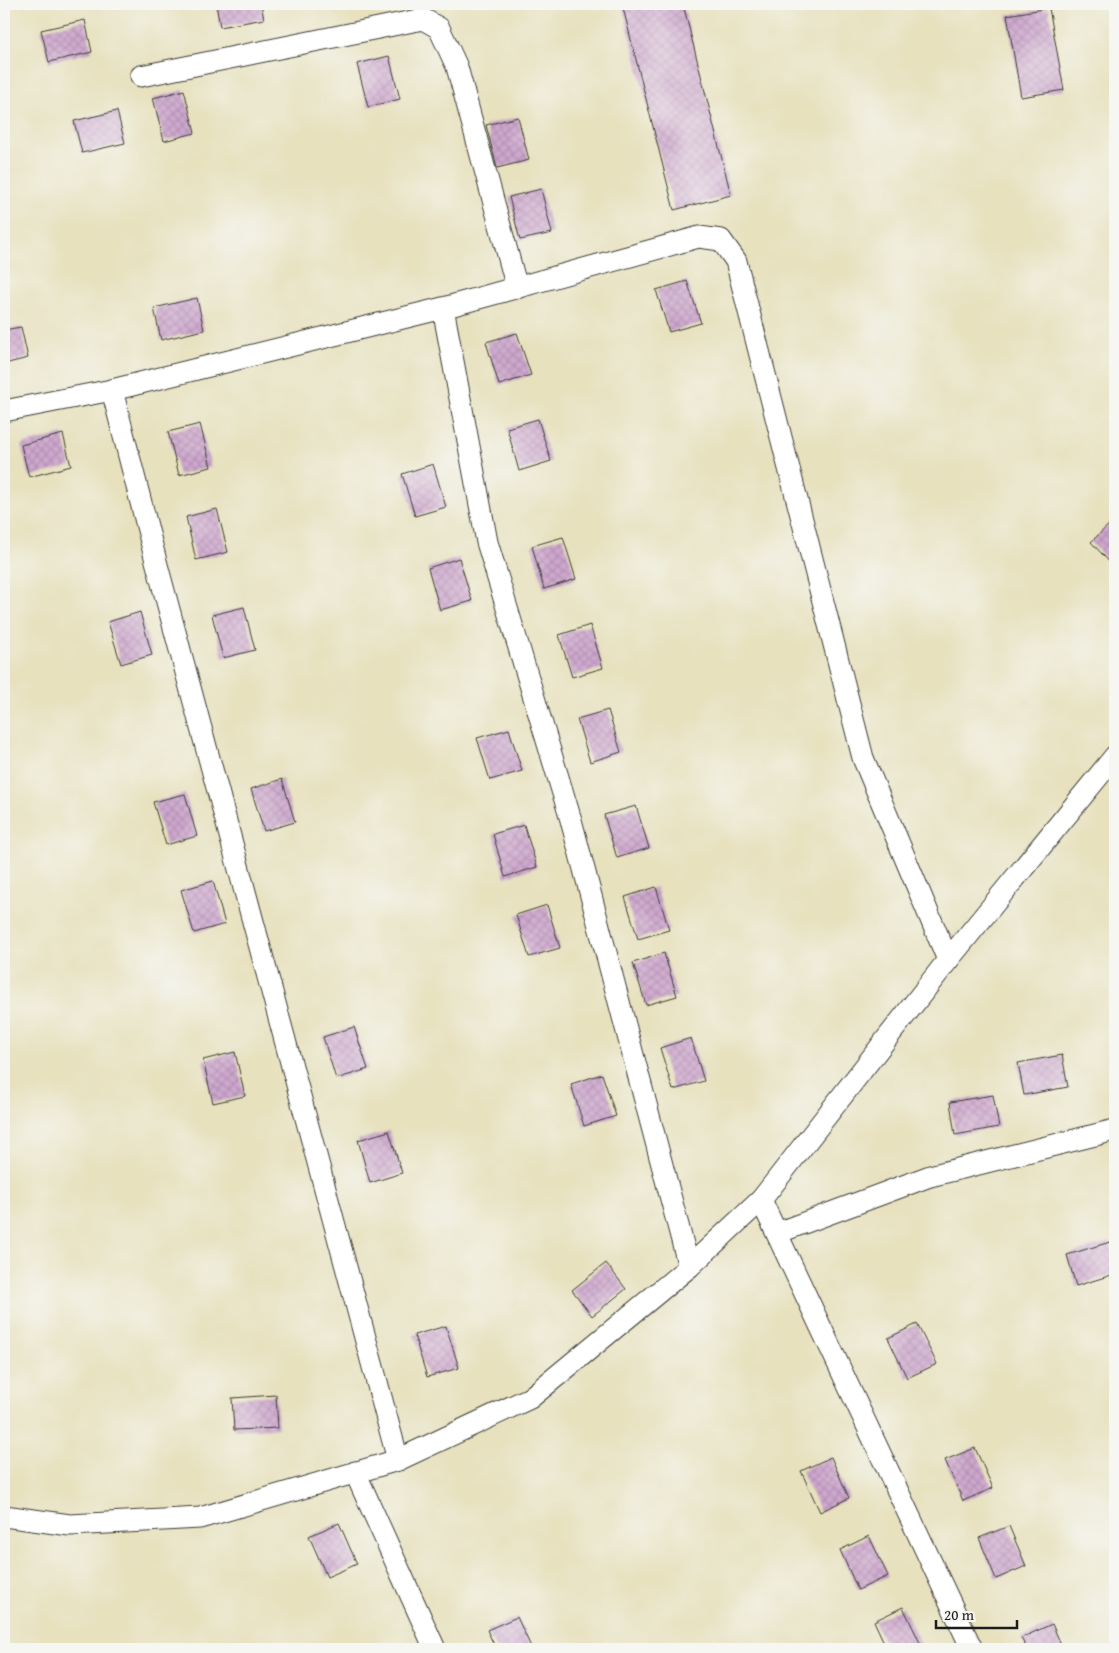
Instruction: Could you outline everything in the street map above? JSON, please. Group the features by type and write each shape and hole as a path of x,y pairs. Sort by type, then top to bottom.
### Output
{"street":[{"path":"141,76 423,19 439,28 457,67 516,288"},
{"path":"4,412 112,390 443,308 699,237 721,240 736,261 863,758 948,960"},
{"path":"443,308 487,542 571,820 689,1268"},
{"path":"112,390 158,570 398,1460"},
{"path":"4,1516 70,1526 200,1518 398,1460 530,1398 689,1268 761,1200 948,960 1115,756"},
{"path":"777,1233 930,1176 1115,1130"},
{"path":"761,1200 972,1649"},
{"path":"355,1472 435,1649"}],"building":[{"path":"216,4 261,4 264,19 220,27"},
{"path":"622,4 683,4 731,195 674,210"},
{"path":"1049,8 1064,90 1021,97 1007,15"},
{"path":"85,20 92,52 49,62 41,30"},
{"path":"389,56 400,99 368,107 357,64"},
{"path":"184,90 195,133 164,141 153,98"},
{"path":"117,111 125,143 82,153 74,121"},
{"path":"518,117 529,160 497,168 486,125"},
{"path":"541,189 552,233 520,240 509,197"},
{"path":"687,281 701,323 669,332 656,290"},
{"path":"197,298 204,330 161,340 154,308"},
{"path":"21,327 28,358 4,364 4,330"},
{"path":"517,333 531,375 499,385 486,342"},
{"path":"538,419 551,461 519,471 507,428"},
{"path":"200,424 211,467 179,475 168,432"},
{"path":"63,434 71,466 29,477 21,445"},
{"path":"433,464 446,507 415,516 402,474"},
{"path":"217,509 228,552 196,560 186,517"},
{"path":"1115,519 1115,568 1091,542"},
{"path":"563,537 576,579 544,589 532,546"},
{"path":"459,558 472,601 440,610 428,568"},
{"path":"244,607 255,650 223,658 212,615"},
{"path":"140,612 152,655 121,664 108,622"},
{"path":"590,625 603,668 572,677 559,635"},
{"path":"608,710 621,752 590,762 577,719"},
{"path":"509,729 522,771 490,780 477,738"},
{"path":"282,779 295,822 264,831 251,789"},
{"path":"185,794 197,836 166,845 153,802"},
{"path":"636,806 649,848 617,858 604,815"},
{"path":"524,825 537,867 505,877 493,834"},
{"path":"213,881 225,924 194,933 181,890"},
{"path":"656,887 669,930 638,939 625,897"},
{"path":"547,905 560,948 529,957 516,915"},
{"path":"664,953 677,996 646,1005 633,963"},
{"path":"354,1027 368,1069 336,1079 323,1037"},
{"path":"691,1038 704,1081 673,1090 660,1048"},
{"path":"235,1052 245,1096 213,1103 203,1060"},
{"path":"1062,1055 1068,1087 1024,1095 1018,1063"},
{"path":"602,1074 616,1116 584,1126 571,1084"},
{"path":"993,1095 999,1127 955,1135 950,1102"},
{"path":"389,1131 402,1173 370,1183 358,1140"},
{"path":"1110,1242 1115,1261 1115,1274 1076,1286 1067,1255"},
{"path":"606,1263 626,1289 592,1316 572,1290"},
{"path":"917,1324 937,1364 907,1378 888,1338"},
{"path":"446,1326 459,1368 427,1377 414,1335"},
{"path":"276,1395 278,1428 234,1430 232,1398"},
{"path":"975,1448 993,1488 963,1501 945,1460"},
{"path":"831,1457 849,1498 820,1512 801,1471"},
{"path":"339,1523 357,1564 327,1577 309,1536"},
{"path":"1009,1526 1026,1566 996,1579 979,1538"},
{"path":"869,1536 888,1576 858,1590 840,1550"},
{"path":"903,1607 922,1647 917,1649 887,1649 874,1621"},
{"path":"517,1617 532,1649 496,1649 487,1630"},
{"path":"1052,1624 1063,1649 1027,1649 1021,1638"}]}
